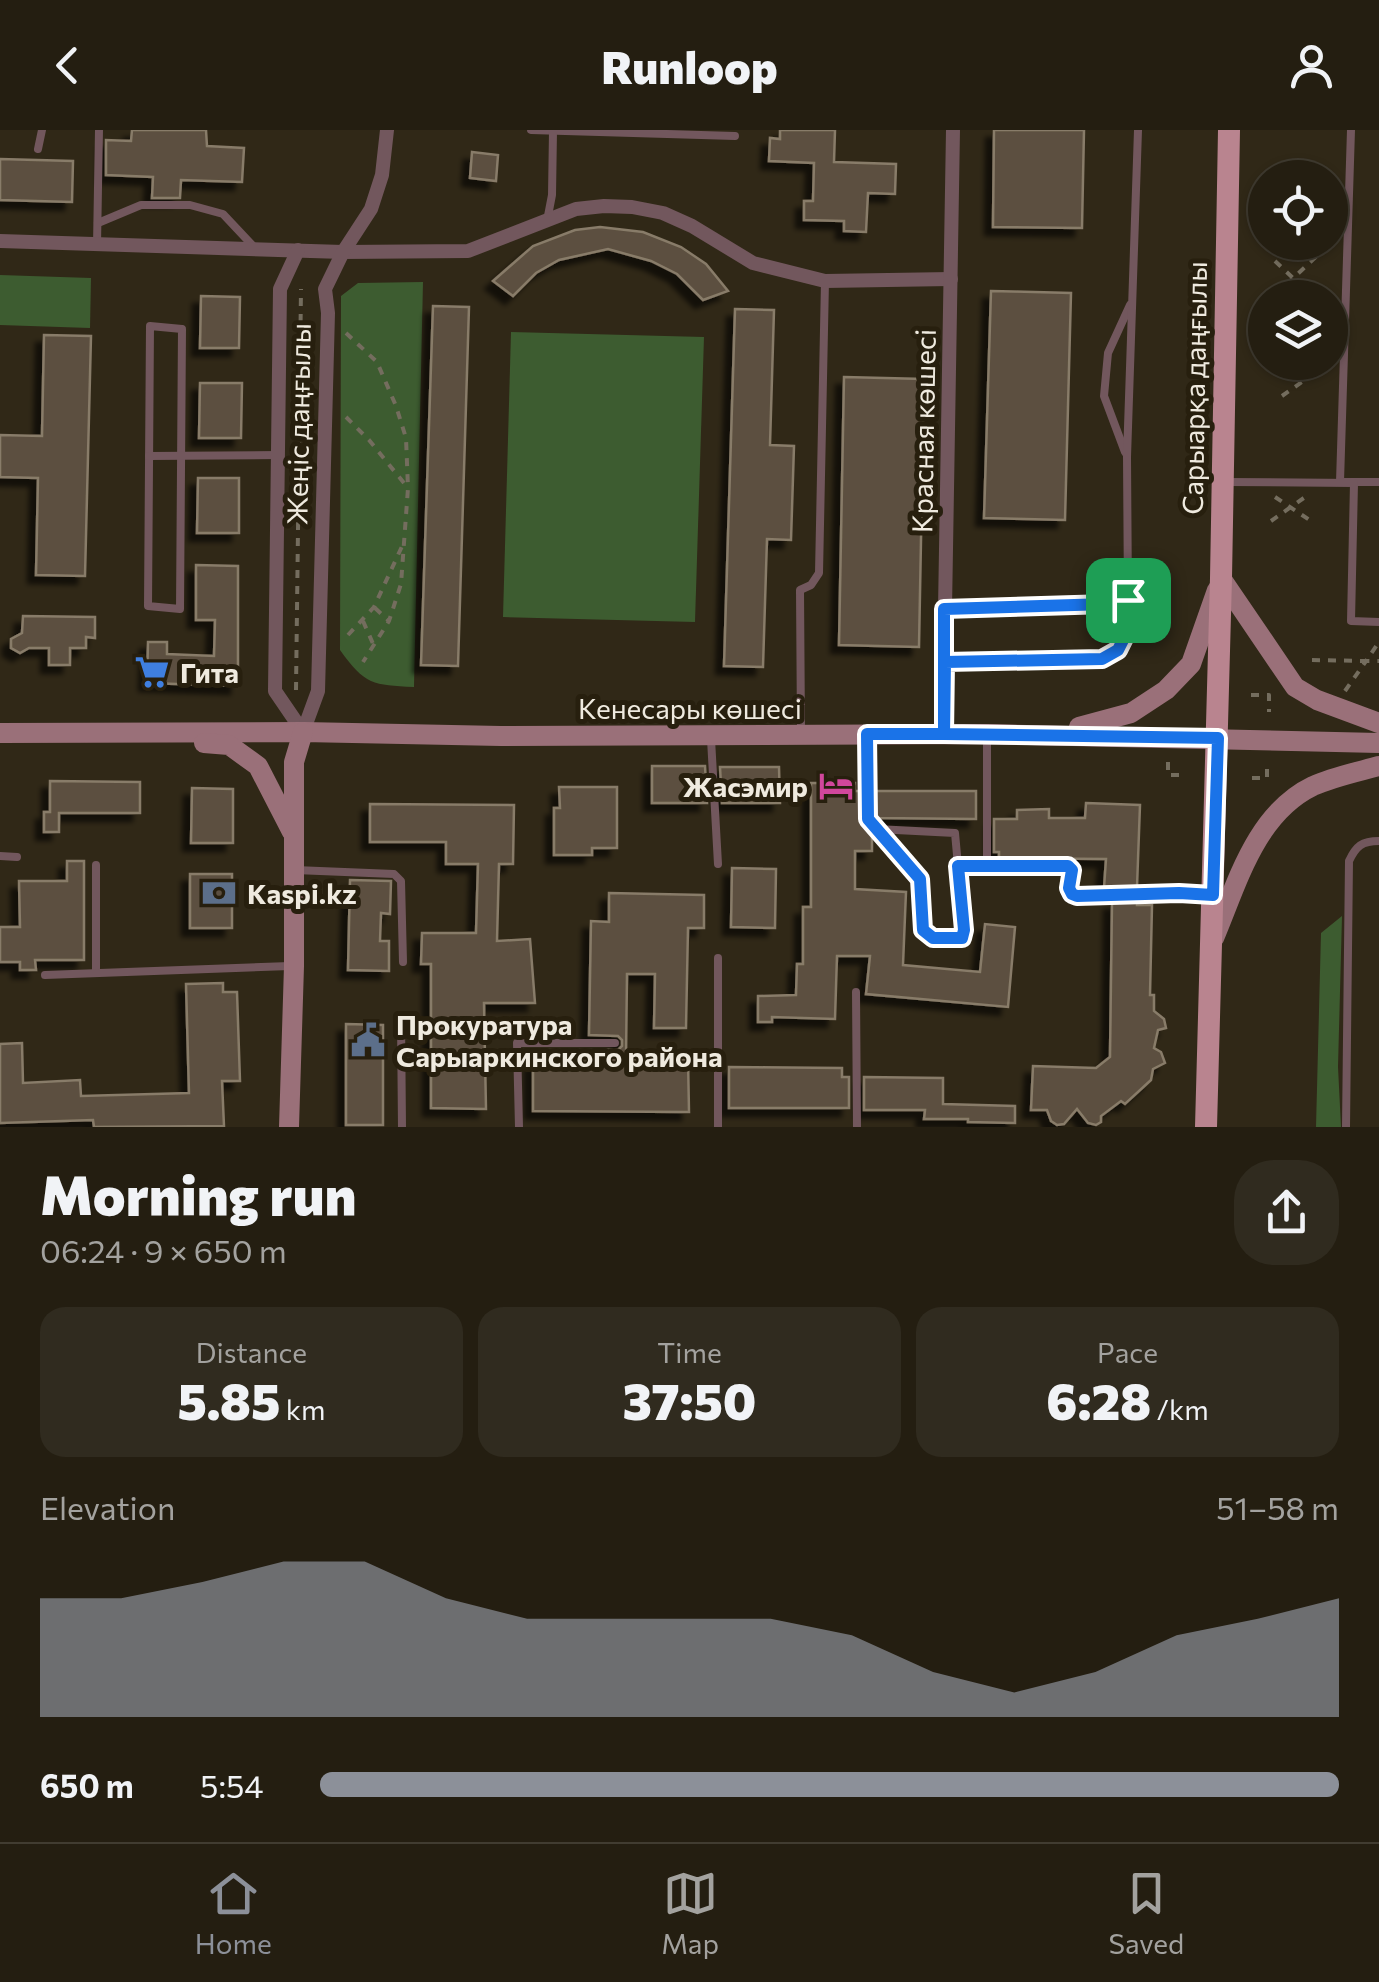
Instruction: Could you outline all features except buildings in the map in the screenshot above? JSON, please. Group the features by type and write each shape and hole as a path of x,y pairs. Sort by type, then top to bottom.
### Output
{"main road":[{"name":"Сарыарқа даңғылы","path":"1206,1127 1218,738 1229,130"},
{"path":"1221,578 1295,687 1316,700 1379,723"},
{"path":"1048,735 1131,713 1166,690 1192,664 1221,578"},
{"path":"127,732 229,745 258,766 294,835"},
{"name":"Жеңіс даңғылы","path":"290,1127 294,762 303,732"},
{"name":"Кенесары көшесі","path":"0,733 986,734 1379,743"},
{"path":"1212,944 1246,862 1278,811 1311,787 1379,766"}],"street":[{"name":"Жеңіс даңғылы","path":"303,732 318,691 328,313 325,289 342,252 371,208 382,175 387,130"},
{"name":"Красная көшесі","path":"944,734 954,130"},
{"path":"0,241 342,252 468,251 576,209 632,207 663,213 754,263 825,281 952,278"},
{"name":"Жеңіс даңғылы","path":"298,250 280,289 275,690 303,732"}],"lane":[{"path":"38,148 42,130"},
{"path":"98,245 99,130"},
{"path":"530,130 735,136"},
{"path":"945,662 1102,659 1118,650 1127,632 1127,457 1138,130"},
{"path":"1340,482 1351,130"},
{"path":"546,221 552,194 553,131"},
{"path":"98,223 141,205 190,205 223,214 258,250"},
{"path":"802,736 800,590 811,585 819,573 825,281"},
{"path":"1127,457 1104,396 1108,353 1132,301"},
{"path":"150,326 182,329 183,454 180,609 148,606 150,326"},
{"path":"149,456 279,455"},
{"path":"1222,482 1379,482"},
{"path":"1340,482 1354,482 1351,621 1379,622"},
{"path":"944,609 1108,604 1128,600"},
{"path":"867,734 868,819 876,829 920,879 923,930 933,938 962,938 955,834 876,829"},
{"path":"986,734 987,866"},
{"path":"711,735 718,864"},
{"path":"1346,1127 1349,861 1355,848 1366,841 1379,841"},
{"path":"0,856 17,857"},
{"path":"96,865 96,973"},
{"path":"958,866 1068,866 1072,870 1069,888 1077,896 1213,895"},
{"path":"294,870 394,874 401,882 403,962"},
{"path":"718,958 718,1127"},
{"path":"45,975 294,966"},
{"path":"856,992 857,1127"},
{"path":"402,1019 402,1127"},
{"path":"519,1127 517,1043 615,1043"}],"path":[{"path":"1275,261 1294,278 1313,260"},
{"path":"296,690 301,289"},
{"path":"346,333 377,362 406,438 408,488 401,584 390,622 362,662"},
{"path":"1282,396 1305,380"},
{"path":"346,417 408,488"},
{"path":"1271,521 1314,491"},
{"path":"1271,494 1314,523"},
{"path":"348,635 374,607 406,538"},
{"path":"374,607 390,622"},
{"path":"363,621 374,646"},
{"path":"1343,695 1379,642"},
{"path":"1312,660 1379,661"},
{"path":"1251,695 1269,696 1269,712"},
{"path":"1168,762 1168,775 1183,775"},
{"path":"1252,778 1267,778 1268,766"}],"green space":[{"path":"0,275 91,278 90,328 0,325"},
{"path":"423,282 414,687 371,681 340,650 341,296 358,283"},
{"path":"511,332 704,337 695,622 503,617"},
{"path":"1342,916 1338,1067 1341,1127 1316,1127 1321,933"}],"place":[{"name":"Гита","path":"152,672"},
{"name":"Жасэмир","path":"836,786"},
{"name":"Kaspi.kz","path":"219,893"},
{"name":"Прокуратура Сарыаркинского района","path":"368,1040"}],"route":[{"path":"1128,600 1108,604 944,609 944,734 1218,738 1213,895 1077,896 1069,888 1072,870 1068,866 958,866 962,938 933,938 923,930 920,879 868,819 867,734 944,734 945,662 1102,659 1118,650 1127,632 1128,600"}]}
